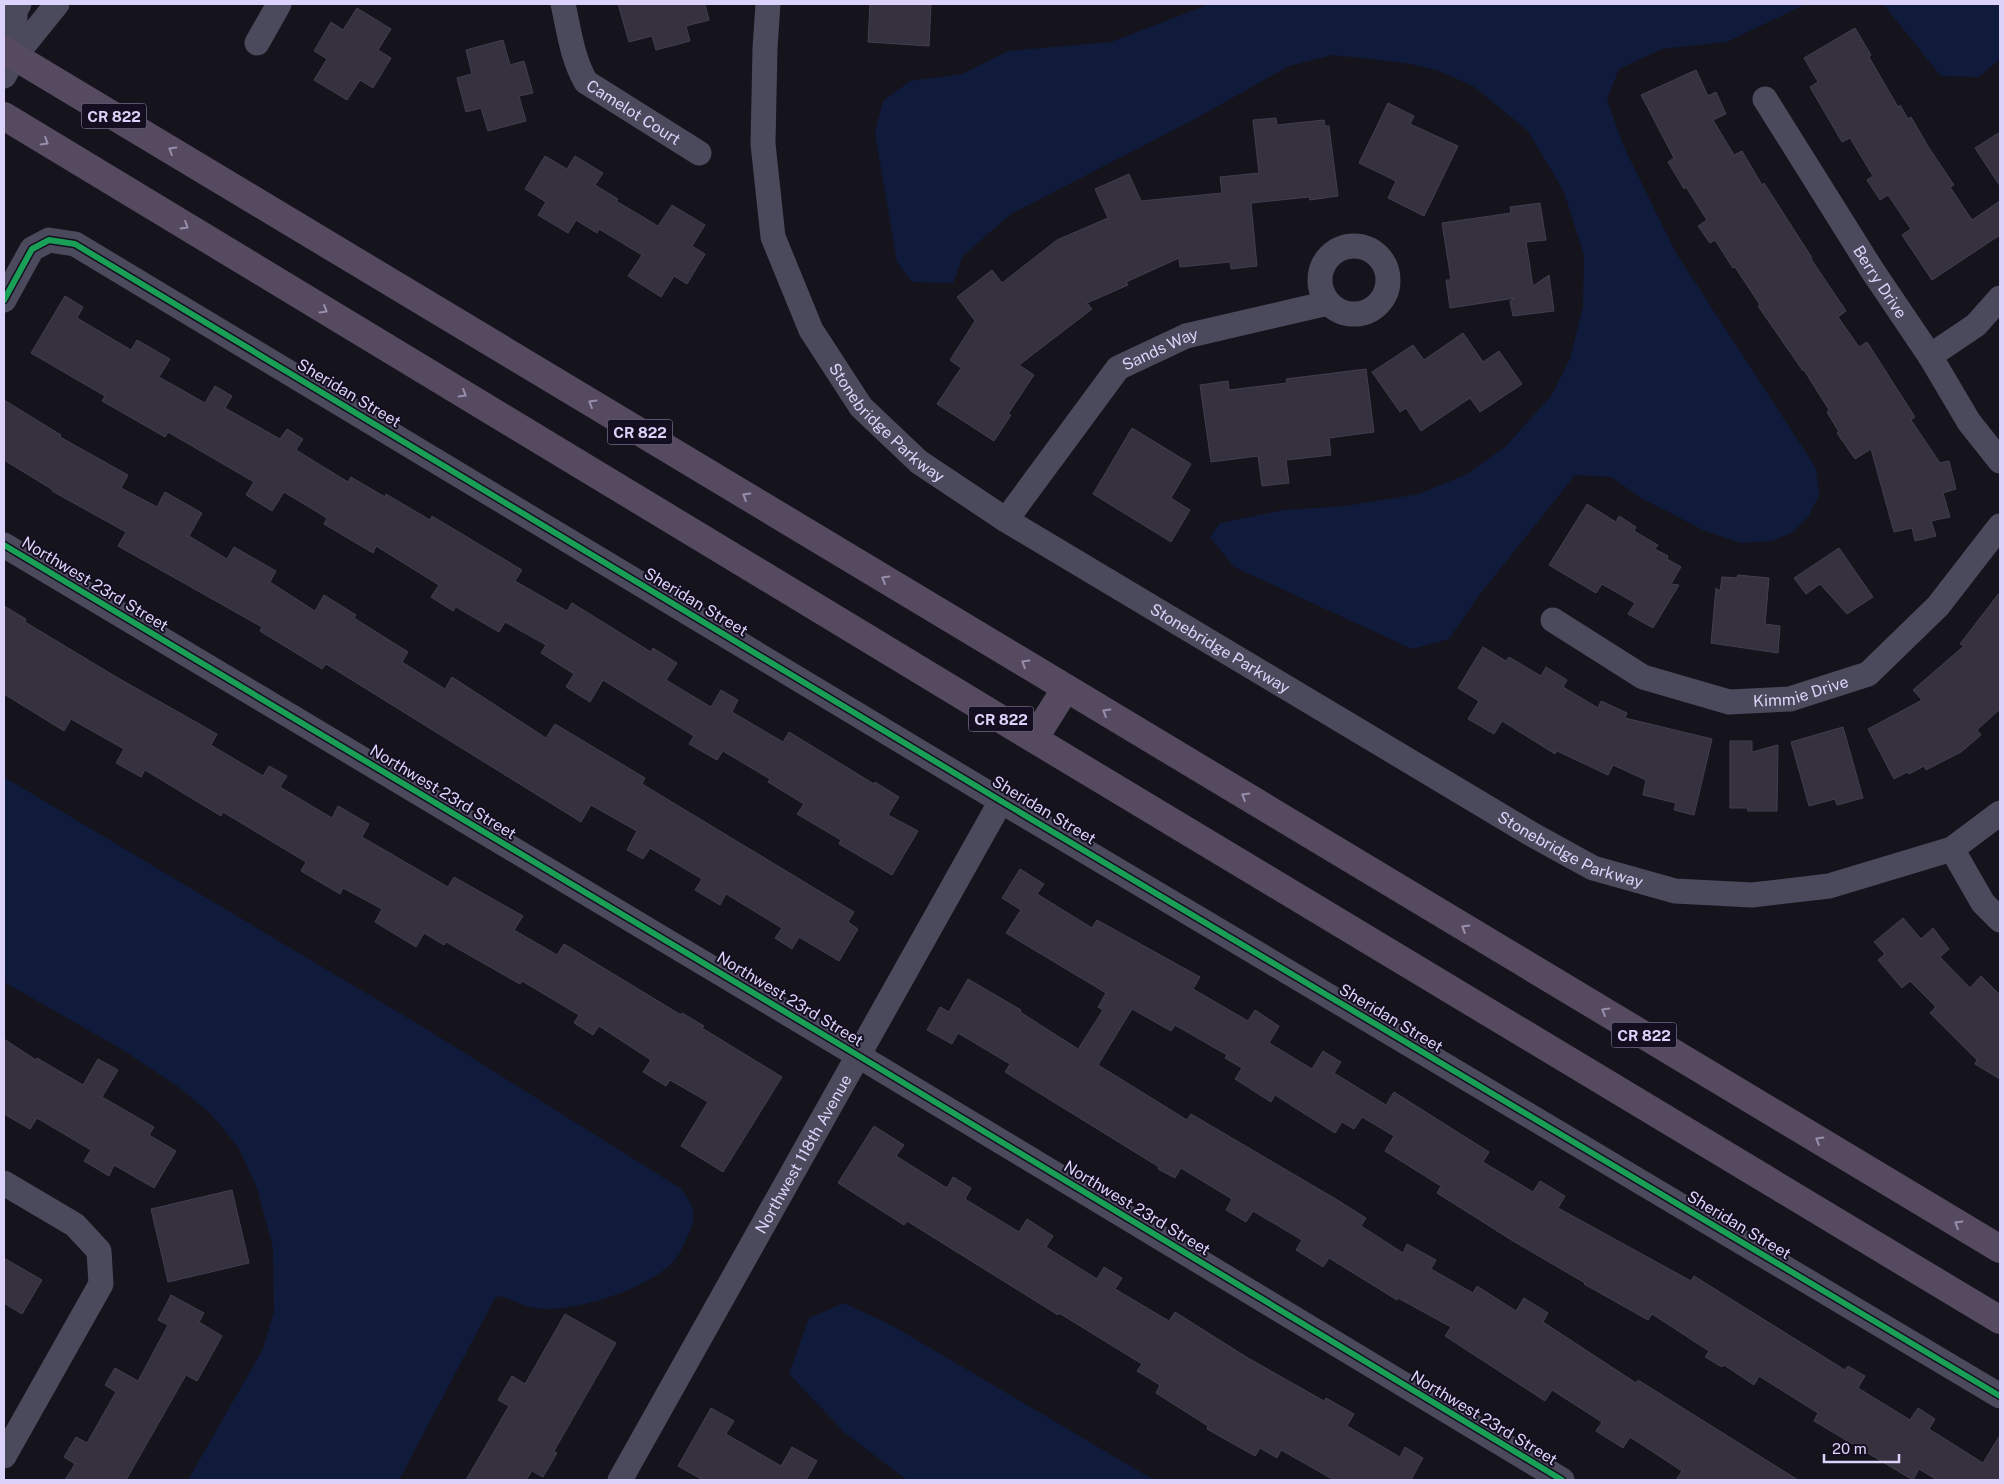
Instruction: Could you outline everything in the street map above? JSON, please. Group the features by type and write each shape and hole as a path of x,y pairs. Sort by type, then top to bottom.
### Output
{"main road":[{"name":"CR 822","path":"8,61 1066,688 2000,1249"},
{"name":"CR 822","path":"4,116 2000,1320"},
{"path":"1034,739 1066,688"}],"street":[{"path":"8,61 15,11 19,4"},
{"path":"8,61 57,4"},
{"path":"257,42 279,4"},
{"name":"Camelot Court","path":"563,4 579,70 586,82 699,153"},
{"name":"Stonebridge Parkway","path":"768,4 763,144 774,237 811,330 861,407 919,462 1006,520 1533,835 1593,868 1675,890 1752,895 1829,886 1952,849 2000,813"},
{"name":"Berry Drive","path":"1765,99 1872,270 1930,356 1969,422 2000,461"},
{"name":"Sheridan Street","path":"4,300 32,249 50,240 75,244 1001,801 2000,1396"},
{"path":"1930,356 1976,325 2000,298"},
{"name":"Sands Way","path":"1006,520 1118,368 1186,336 1328,303"},
{"name":"Kimmie Drive","path":"1553,620 1643,677 1729,702 1790,699 1868,674 1938,606 2000,526"},
{"name":"Northwest 23rd Street","path":"4,545 859,1056 1562,1480"},
{"name":"Northwest 118th Avenue","path":"620,1480 1001,801"},
{"path":"1952,849 1983,903 2000,920"},
{"path":"4,1183 75,1225 99,1252 102,1284 4,1456"}],"water":[{"path":"1210,4 1806,4 1727,42 1662,49 1619,69 1607,99 1623,145 1676,253 1816,468 1819,495 1808,517 1792,533 1772,541 1741,543 1705,531 1641,498 1611,477 1575,475 1477,598 1449,639 1412,649 1234,567 1210,537 1220,523 1284,510 1346,506 1419,494 1467,474 1505,447 1551,396 1570,359 1583,306 1584,255 1564,192 1528,131 1473,86 1439,71 1406,63 1333,55 1289,66 1195,119 1011,214 963,256 953,283 912,282 897,262 875,133 883,101 910,81 962,74 1008,51 1111,42"},
{"path":"1883,4 2000,4 2000,59 1979,77 1941,76"},
{"path":"4,777 428,1030 680,1188 692,1207 694,1218 690,1232 678,1255 666,1268 652,1278 618,1294 581,1305 542,1309 524,1305 501,1296 495,1298 399,1480 188,1480 263,1349 274,1311 273,1248 257,1188 238,1147 211,1114 177,1086 123,1050 4,982"},
{"path":"844,1303 893,1326 1154,1480 907,1480 845,1433 789,1374 809,1318"}],"building":[{"path":"618,4 705,4 709,20 686,26 690,41 656,50 652,36 629,42"},
{"path":"870,4 931,4 929,46 868,42"},
{"path":"357,8 391,29 378,50 391,58 373,88 360,80 347,100 314,80 327,59 314,51 331,22 343,30"},
{"path":"1855,28 1871,55 1869,57 1898,107 1900,105 1908,119 1911,117 1954,185 1950,187 1972,220 2000,201 2000,235 1932,280 1902,235 1911,229 1888,195 1880,200 1867,180 1873,176 1850,138 1842,142 1810,87 1818,82 1804,58"},
{"path":"503,40 510,65 524,61 533,93 519,96 526,121 488,131 481,108 466,112 457,78 472,74 466,50"},
{"path":"1696,70 1708,96 1716,92 1726,114 1713,120 1734,155 1742,151 1762,185 1764,183 1846,311 1838,317 1859,347 1867,342 1915,417 1911,420 1940,463 1949,461 1956,489 1943,493 1950,517 1931,521 1936,536 1915,541 1912,528 1894,532 1871,449 1855,459 1837,433 1839,432 1827,412 1829,410 1804,370 1758,306 1760,305 1735,267 1733,268 1715,240 1710,243 1698,226 1707,220 1686,187 1684,189 1668,162 1674,158 1641,95"},
{"path":"1388,103 1414,116 1410,124 1458,146 1424,216 1388,198 1396,181 1359,163"},
{"path":"1276,118 1277,125 1324,120 1325,126 1329,126 1338,196 1310,200 1309,197 1251,203 1257,266 1231,269 1230,262 1180,267 1179,258 1126,282 1128,285 1087,303 1092,309 1019,365 1034,375 1008,414 1011,415 994,441 937,404 961,368 950,360 975,321 957,297 992,270 1002,283 1057,240 1108,218 1095,189 1129,174 1141,201 1222,193 1220,177 1259,173 1253,120"},
{"path":"2000,132 2000,186 1975,148"},
{"path":"545,156 567,169 575,156 603,173 595,185 618,199 616,201 658,226 672,205 705,225 692,246 705,254 687,284 674,276 661,297 628,276 642,255 599,229 597,233 576,220 568,233 538,215 546,202 525,189"},
{"path":"1540,203 1546,240 1526,242 1533,286 1549,275 1554,311 1513,316 1510,301 1515,298 1450,308 1446,280 1451,280 1442,223 1511,213 1510,207"},
{"path":"65,296 83,307 77,318 131,350 137,340 170,359 159,377 205,403 215,386 232,396 225,408 280,439 287,429 303,439 296,450 348,482 351,477 385,497 386,494 430,520 432,516 522,570 515,581 567,611 572,603 651,652 653,648 677,663 666,680 711,707 721,690 738,700 732,712 783,742 789,732 874,784 875,782 899,797 888,815 918,831 892,875 839,844 841,840 797,814 804,804 768,782 770,779 723,751 717,760 689,744 694,736 603,680 590,702 566,687 574,674 541,653 546,645 505,622 499,632 456,607 453,611 431,597 439,585 376,546 373,553 324,524 327,518 284,492 272,511 246,495 254,482 168,432 165,437 102,401 105,396 31,353"},
{"path":"1463,333 1483,362 1499,351 1522,384 1480,412 1470,398 1421,431 1406,408 1400,412 1372,372 1413,345 1424,360"},
{"path":"1366,369 1374,432 1329,438 1331,455 1286,460 1289,483 1262,486 1258,456 1211,462 1200,385 1228,381 1229,390 1287,383 1286,379"},
{"path":"4,400 61,435 60,437 128,475 121,488 157,507 165,492 202,513 189,536 227,559 234,547 276,571 270,582 315,611 324,595 356,615 354,618 408,652 402,662 445,689 452,677 546,738 555,724 645,778 642,784 854,912 848,922 858,929 839,961 799,937 792,949 775,938 782,928 726,894 720,905 695,890 702,879 650,848 643,859 627,850 637,831 591,805 581,822 326,664 322,669 260,631 262,627 118,546 126,532 52,491 4,460"},
{"path":"1132,428 1191,464 1171,498 1190,510 1171,542 1093,494"},
{"path":"1587,504 1616,522 1619,516 1636,527 1634,531 1658,545 1655,549 1668,556 1667,559 1681,567 1671,584 1679,585 1653,628 1628,614 1635,603 1602,584 1596,593 1549,565"},
{"path":"1839,548 1873,597 1847,614 1820,584 1806,594 1794,578"},
{"path":"1738,575 1769,578 1765,624 1780,626 1778,653 1711,643 1716,588 1720,591 1722,577 1737,578"},
{"path":"2000,592 2000,709 1977,730 1981,735 1961,752 1926,770 1924,766 1894,779 1868,729 1922,700 1913,690 1964,646 1960,644"},
{"path":"4,606 26,619 25,622 118,678 217,734 211,745 263,776 269,766 287,776 280,787 332,818 338,806 369,824 362,837 448,887 454,877 523,916 514,930 557,955 564,944 681,1015 682,1013 704,1026 702,1028 782,1077 723,1172 681,1146 708,1102 670,1080 666,1086 643,1072 651,1060 599,1026 593,1035 574,1023 579,1015 522,981 520,984 446,942 444,945 424,933 416,947 375,922 382,909 343,888 340,894 301,871 306,862 223,812 221,816 145,770 141,777 116,763 124,749 71,719 64,731 4,694"},
{"path":"1483,647 1506,661 1509,657 1541,676 1546,667 1567,680 1563,687 1598,708 1601,701 1627,713 1625,718 1712,739 1694,815 1674,810 1676,803 1643,795 1646,780 1613,765 1608,775 1557,751 1555,754 1502,721 1494,734 1468,719 1479,701 1458,688"},
{"path":"1843,727 1863,798 1837,805 1835,799 1809,806 1791,742"},
{"path":"1730,741 1752,741 1752,752 1778,745 1777,811 1748,811 1747,808 1730,808"},
{"path":"1020,869 1044,884 1037,894 1092,928 1097,920 1200,977 1193,989 1248,1021 1255,1010 1279,1026 1269,1043 1312,1069 1323,1051 1341,1062 1334,1073 1386,1105 1394,1092 1489,1152 1483,1162 1533,1192 1540,1181 1565,1196 1558,1208 1691,1281 1694,1276 1845,1370 1848,1366 1865,1376 1858,1388 1910,1420 1918,1408 1935,1419 1929,1429 1983,1463 2000,1435 2000,1480 1937,1480 1919,1469 1913,1480 1814,1421 1818,1413 1759,1376 1754,1385 1724,1365 1722,1367 1705,1357 1709,1351 1652,1314 1648,1320 1584,1284 1437,1193 1441,1186 1385,1151 1394,1136 1362,1117 1354,1129 1342,1122 1335,1133 1275,1095 1271,1102 1235,1079 1242,1068 1225,1058 1227,1055 1175,1025 1171,1031 1132,1009 1098,1065 1187,1120 1191,1114 1334,1198 1366,1218 1361,1226 1403,1253 1407,1244 1436,1260 1431,1269 1473,1293 1477,1286 1516,1311 1524,1298 1548,1313 1543,1322 1636,1383 1638,1380 1798,1480 1676,1480 1682,1471 1630,1437 1623,1448 1596,1431 1602,1422 1552,1390 1545,1401 1445,1336 1451,1327 1398,1298 1397,1300 1329,1258 1323,1267 1296,1250 1302,1240 1253,1211 1246,1222 1226,1210 1232,1199 1181,1168 1175,1178 1158,1169 1159,1167 1005,1072 1010,1064 958,1033 952,1044 927,1030 940,1007 949,1012 968,979 1021,1010 1020,1012 1078,1049 1103,1010 1098,1007 1106,993 1006,933 1021,910 1002,898"},
{"path":"1903,918 1921,939 1933,928 1949,949 1940,957 1970,988 1981,976 2000,995 2000,1079 1975,1064 1977,1060 1930,1013 1936,1007 1910,981 1902,988 1878,960 1885,954 1874,942"},
{"path":"4,1039 36,1060 37,1058 83,1085 98,1059 118,1070 102,1097 154,1127 149,1135 176,1151 154,1188 114,1165 109,1176 84,1161 91,1150 37,1118 30,1129 4,1114"},
{"path":"874,1126 904,1145 896,1156 947,1188 953,1177 971,1188 965,1199 1019,1232 1027,1219 1053,1236 1046,1247 1097,1279 1104,1267 1122,1278 1115,1289 1169,1321 1175,1312 1248,1358 1324,1401 1326,1398 1354,1414 1347,1426 1400,1457 1405,1447 1423,1458 1411,1480 1334,1480 1281,1450 1277,1458 1260,1448 1255,1456 1207,1429 1208,1426 1156,1393 1160,1385 1137,1371 1142,1364 1059,1313 1058,1315 907,1221 904,1225 838,1183"},
{"path":"232,1190 249,1263 168,1282 151,1209"},
{"path":"4,1258 42,1280 22,1314 4,1303"},
{"path":"171,1295 204,1313 199,1322 222,1336 197,1381 186,1375 126,1480 65,1480 75,1464 64,1457 76,1437 87,1443 116,1392 105,1385 115,1368 138,1381 168,1325 158,1320"},
{"path":"565,1314 616,1343 554,1451 557,1453 543,1477 532,1471 526,1480 466,1480 509,1406 498,1400 512,1376 525,1384"},
{"path":"711,1408 734,1421 726,1434 781,1466 792,1447 817,1461 806,1480 703,1480 678,1466"}],"cycle path":[{"path":"4,300 32,249 49,240 75,244 1001,801 2000,1396"},
{"path":"4,545 859,1056 1562,1480"}]}
